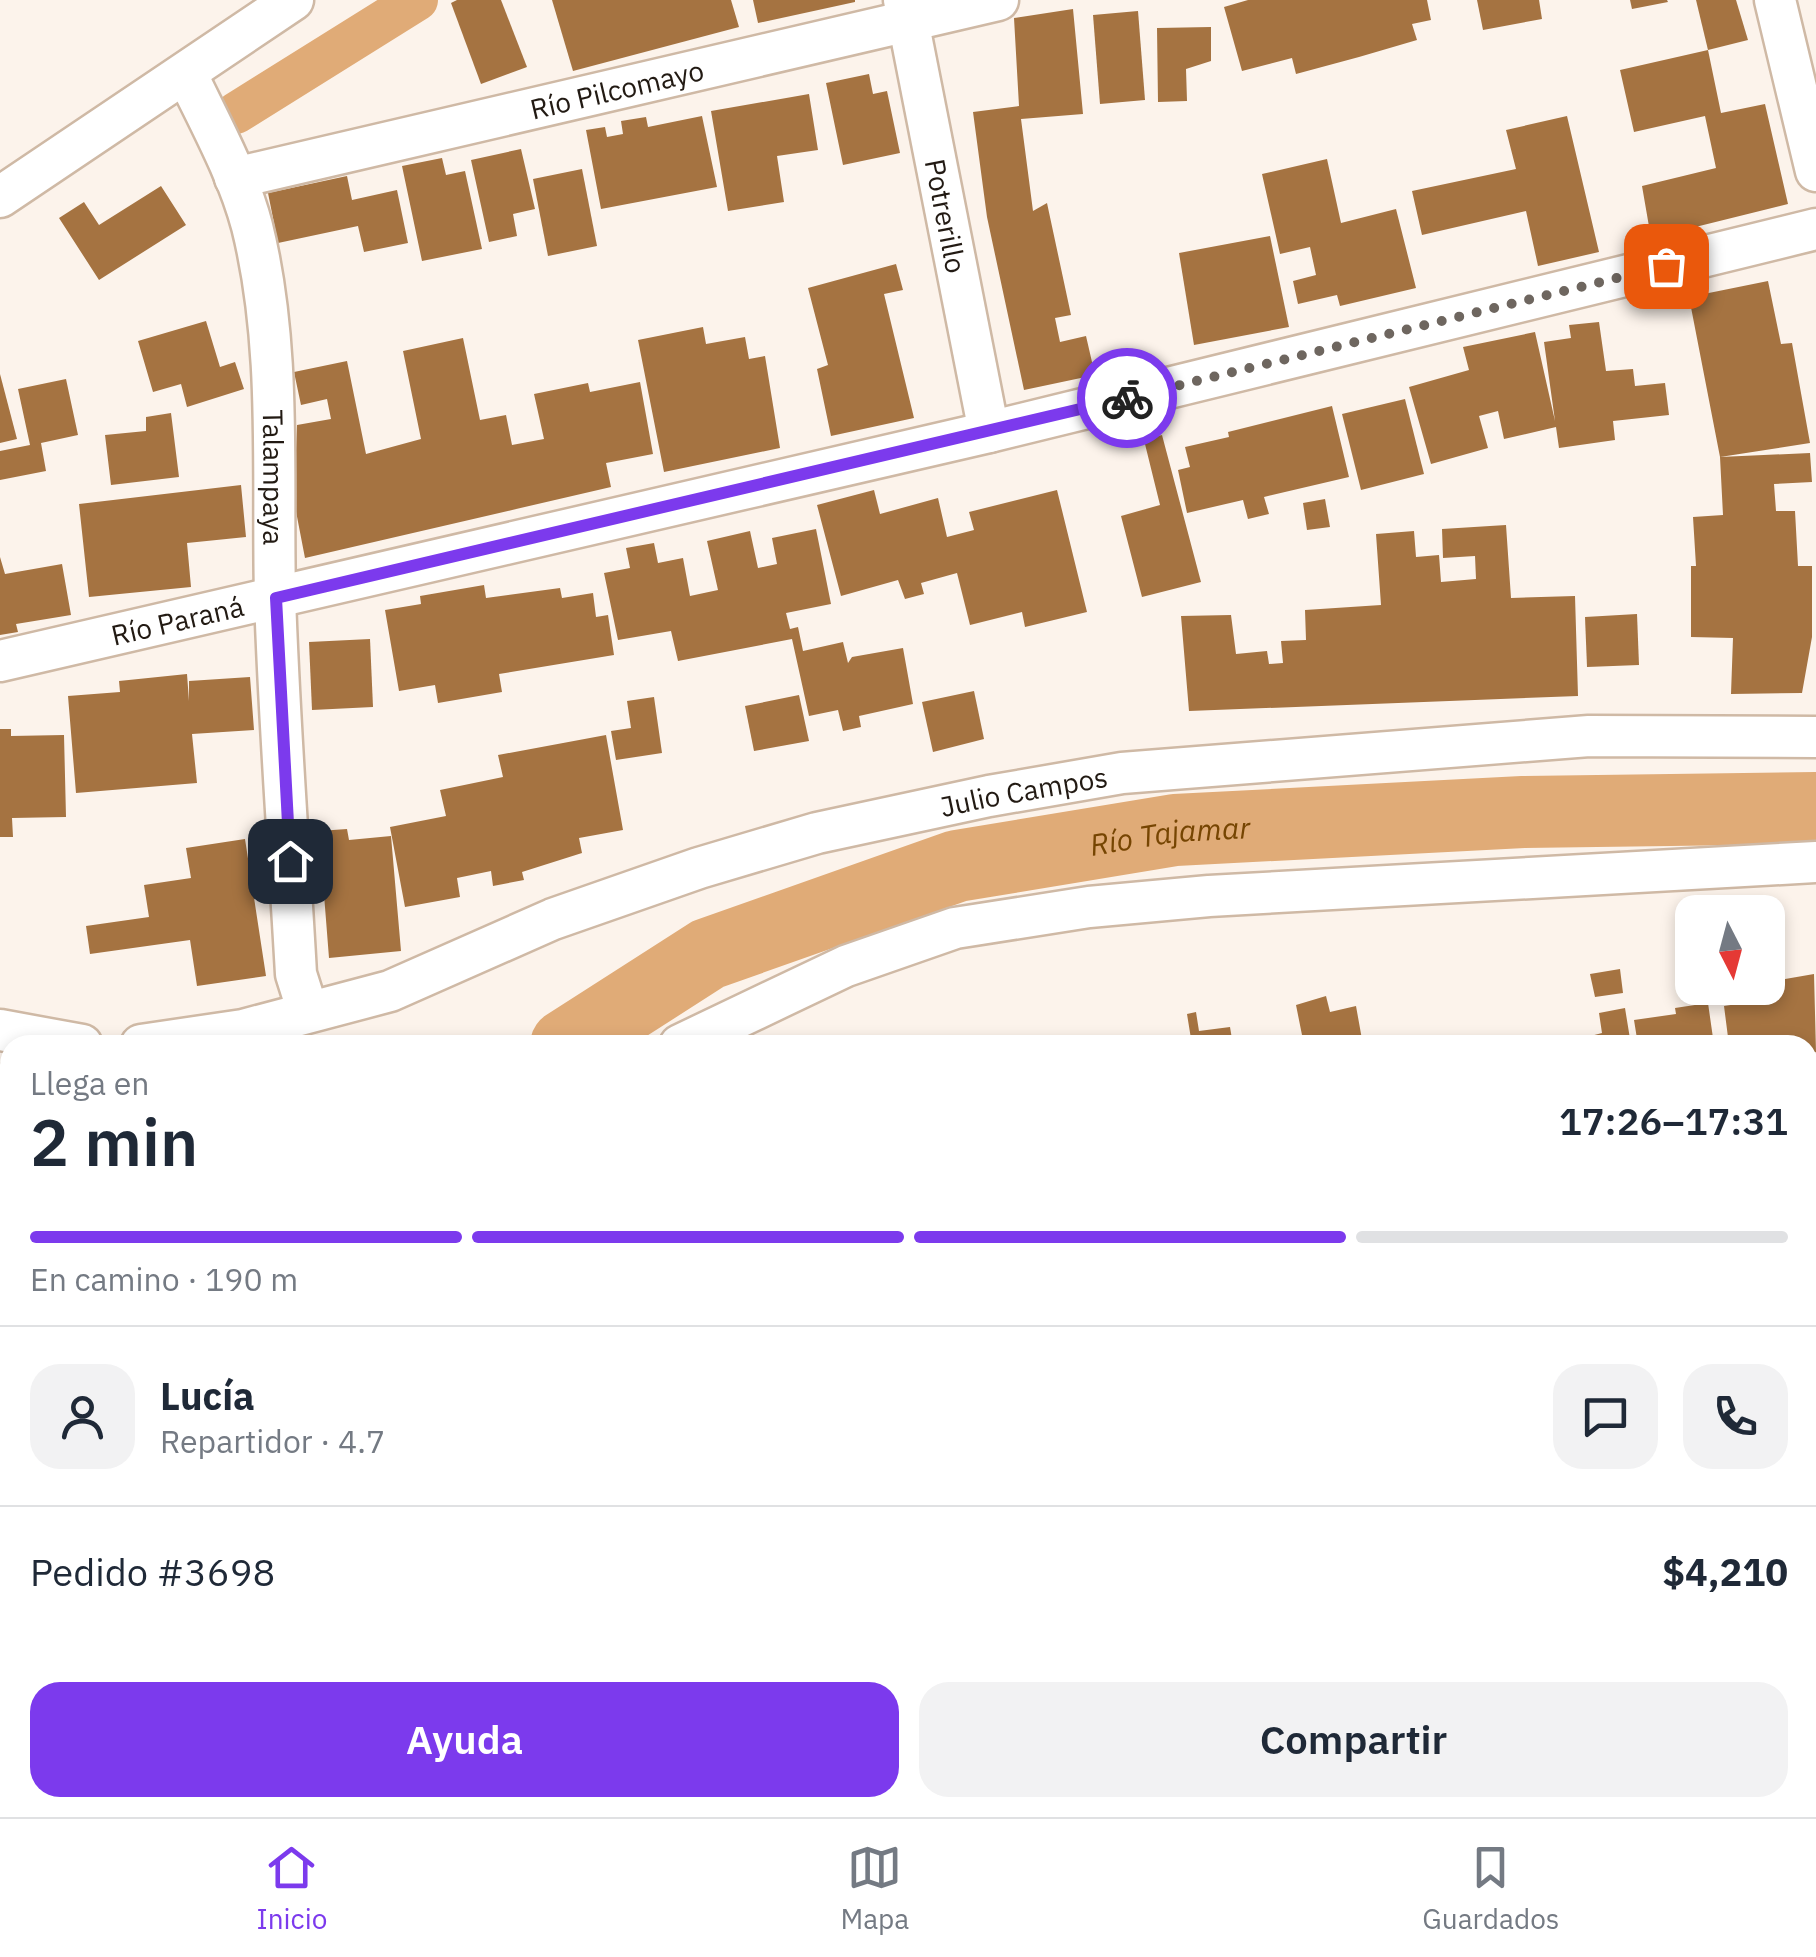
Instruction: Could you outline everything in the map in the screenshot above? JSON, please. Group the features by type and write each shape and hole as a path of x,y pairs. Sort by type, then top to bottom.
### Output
{"street":[{"path":"0,197 293,0"},
{"name":"Río Pilcomayo","path":"235,178 906,12 998,0"},
{"path":"1775,0 1816,172"},
{"name":"Potrerillo","path":"906,12 989,432"},
{"name":"Talampaya","path":"186,73 235,178 251,226 271,360 276,598 296,974 308,1012"},
{"name":"Río Paraná","path":"0,661 989,432 1816,229"},
{"name":"Julio Campos","path":"209,1035 243,1030 390,990 554,920 699,868 817,833 989,796 1122,773 1589,736 1816,737"},
{"path":"701,1035 846,966 956,928 1089,907 1209,896 1816,862"},
{"path":"288,1035 308,1012"},
{"path":"0,1030 27,1035"}],"building":[{"path":"501,0 527,67 481,84 451,3"},
{"path":"552,0 731,0 739,27 573,71"},
{"path":"753,0 855,0 855,2 758,23"},
{"path":"1248,0 1427,0 1431,20 1412,24 1417,40 1296,74 1292,58 1242,71 1224,7"},
{"path":"1477,0 1539,0 1542,19 1483,30"},
{"path":"1630,0 1667,0 1668,2 1632,9"},
{"path":"1696,0 1736,0 1748,40 1708,50"},
{"path":"1073,9 1083,114 1021,119 1033,211 1047,203 1071,315 1055,318 1060,342 1086,336 1095,375 1024,390 987,217 973,112 1019,106 1014,18"},
{"path":"1138,11 1145,100 1100,104 1093,15"},
{"path":"1211,27 1211,61 1186,69 1187,101 1158,102 1157,28"},
{"path":"1708,50 1721,113 1765,104 1788,204 1651,238 1642,186 1716,168 1705,116 1634,132 1620,70"},
{"path":"869,74 873,94 887,91 900,153 843,165 826,83"},
{"path":"809,94 818,150 777,156 784,202 728,211 711,111"},
{"path":"702,116 717,187 601,209 586,130 605,127 607,137 623,134 621,121 646,117 648,127"},
{"path":"1567,116 1599,252 1538,266 1526,211 1422,235 1412,191 1516,169 1506,130"},
{"path":"521,149 535,209 513,214 517,236 489,242 471,160"},
{"path":"442,158 446,175 465,171 482,249 422,261 402,166"},
{"path":"1327,159 1341,223 1396,209 1416,288 1340,306 1337,295 1298,304 1293,281 1316,275 1310,247 1280,254 1262,174"},
{"path":"582,169 597,246 548,256 533,179"},
{"path":"347,176 352,200 397,190 408,243 364,252 358,226 278,243 268,193"},
{"path":"161,186 186,225 99,280 59,218 84,202 99,225"},
{"path":"1270,236 1289,327 1194,345 1179,253"},
{"path":"896,264 903,290 884,294 914,418 831,436 817,369 828,365 808,288"},
{"path":"1768,281 1781,344 1792,343 1810,443 1720,457 1689,297"},
{"path":"206,321 220,367 235,362 244,389 187,407 181,384 153,392 138,341"},
{"path":"1599,322 1606,371 1633,369 1635,386 1665,383 1669,415 1613,421 1615,440 1559,448 1556,427 1504,439 1498,411 1479,416 1488,448 1431,464 1409,387 1469,370 1463,347 1535,332 1555,421 1544,342 1571,338 1569,325"},
{"path":"703,327 706,344 745,337 749,359 765,356 780,448 664,472 638,340"},
{"path":"463,338 480,420 506,415 512,445 544,439 534,394 588,383 590,392 640,382 653,454 606,463 611,487 305,558 294,501 297,425 331,419 327,399 301,405 294,372 347,361 366,454 421,439 403,351"},
{"path":"0,374 17,439 0,443"},
{"path":"66,379 78,435 41,443 46,471 0,480 0,451 30,445 18,389"},
{"path":"1405,399 1424,474 1361,490 1342,414"},
{"path":"1332,406 1349,477 1264,497 1269,514 1248,519 1243,500 1187,513 1178,470 1190,467 1185,447"},
{"path":"171,413 179,477 111,485 105,435 146,431 146,417"},
{"path":"1162,435 1201,582 1142,597 1121,516 1160,505 1144,440"},
{"path":"1810,453 1812,482 1774,484 1776,511 1795,511 1798,566 1812,566 1812,637 1802,693 1731,694 1733,638 1691,637 1691,566 1696,566 1693,517 1723,515 1720,457"},
{"path":"241,485 246,537 187,543 191,587 89,597 79,504"},
{"path":"874,490 880,514 938,498 947,537 974,530 969,512 1057,490 1087,612 1025,627 1022,612 970,625 957,573 921,583 924,594 905,599 898,580 841,596 817,505"},
{"path":"1325,499 1330,527 1307,530 1303,503"},
{"path":"1506,525 1511,598 1575,596 1578,696 1189,711 1181,616 1231,615 1236,654 1267,651 1269,664 1283,663 1281,641 1306,640 1305,610 1381,605 1376,534 1414,531 1416,557 1439,555 1441,582 1476,579 1475,556 1443,558 1442,529"},
{"path":"816,529 831,604 786,613 790,629 798,627 803,651 843,642 848,663 852,657 903,648 913,704 859,716 861,727 843,731 838,710 809,716 792,639 678,661 671,631 618,640 604,573 630,568 626,548 654,543 658,563 683,558 690,596 718,590 707,541 750,531 758,568 777,564 772,538"},
{"path":"0,557 5,574 62,564 71,615 16,624 18,632 0,635"},
{"path":"484,585 486,598 560,588 562,598 593,593 596,617 608,615 614,655 499,674 502,692 438,703 435,685 399,691 385,610 421,604 420,596"},
{"path":"1637,614 1639,665 1587,667 1585,617"},
{"path":"370,639 373,707 312,710 309,642"},
{"path":"187,674 189,701 189,681 250,677 254,730 192,734 197,783 76,793 68,696 120,692 119,681"},
{"path":"974,691 984,739 933,752 922,702"},
{"path":"799,695 809,741 754,751 745,706"},
{"path":"654,697 662,753 616,760 611,731 631,728 627,701"},
{"path":"0,729 11,729 11,736 64,735 66,817 12,818 13,837 0,837"},
{"path":"606,735 623,830 579,838 582,853 522,872 524,880 493,886 491,871 457,878 460,897 405,907 390,827 446,816 440,790 503,777 498,755"},
{"path":"347,829 349,840 391,836 401,951 329,958 319,831"},
{"path":"245,839 266,976 197,986 190,940 90,954 86,926 149,917 144,885 191,878 186,848"},
{"path":"1620,969 1623,993 1595,997 1590,974"},
{"path":"1814,974 1816,1035 1728,1035 1724,1006 1785,1005 1785,979"},
{"path":"1326,996 1330,1012 1356,1006 1361,1035 1302,1035 1296,1005"},
{"path":"1708,1005 1713,1035 1636,1035 1634,1020 1676,1014 1675,1008"},
{"path":"1625,1008 1629,1035 1594,1035 1602,1033 1599,1013"},
{"path":"1196,1012 1199,1031 1230,1027 1231,1035 1190,1035 1187,1014"}],"waterway":[{"path":"236,113 417,0"},
{"name":"Río Tajamar","path":"582,1035 708,954 957,866 1175,830 1523,812 1816,808"}],"way so far":[{"path":"1127,398 1666,266"}],"route":[{"path":"290,861 276,598 1127,398"}]}
